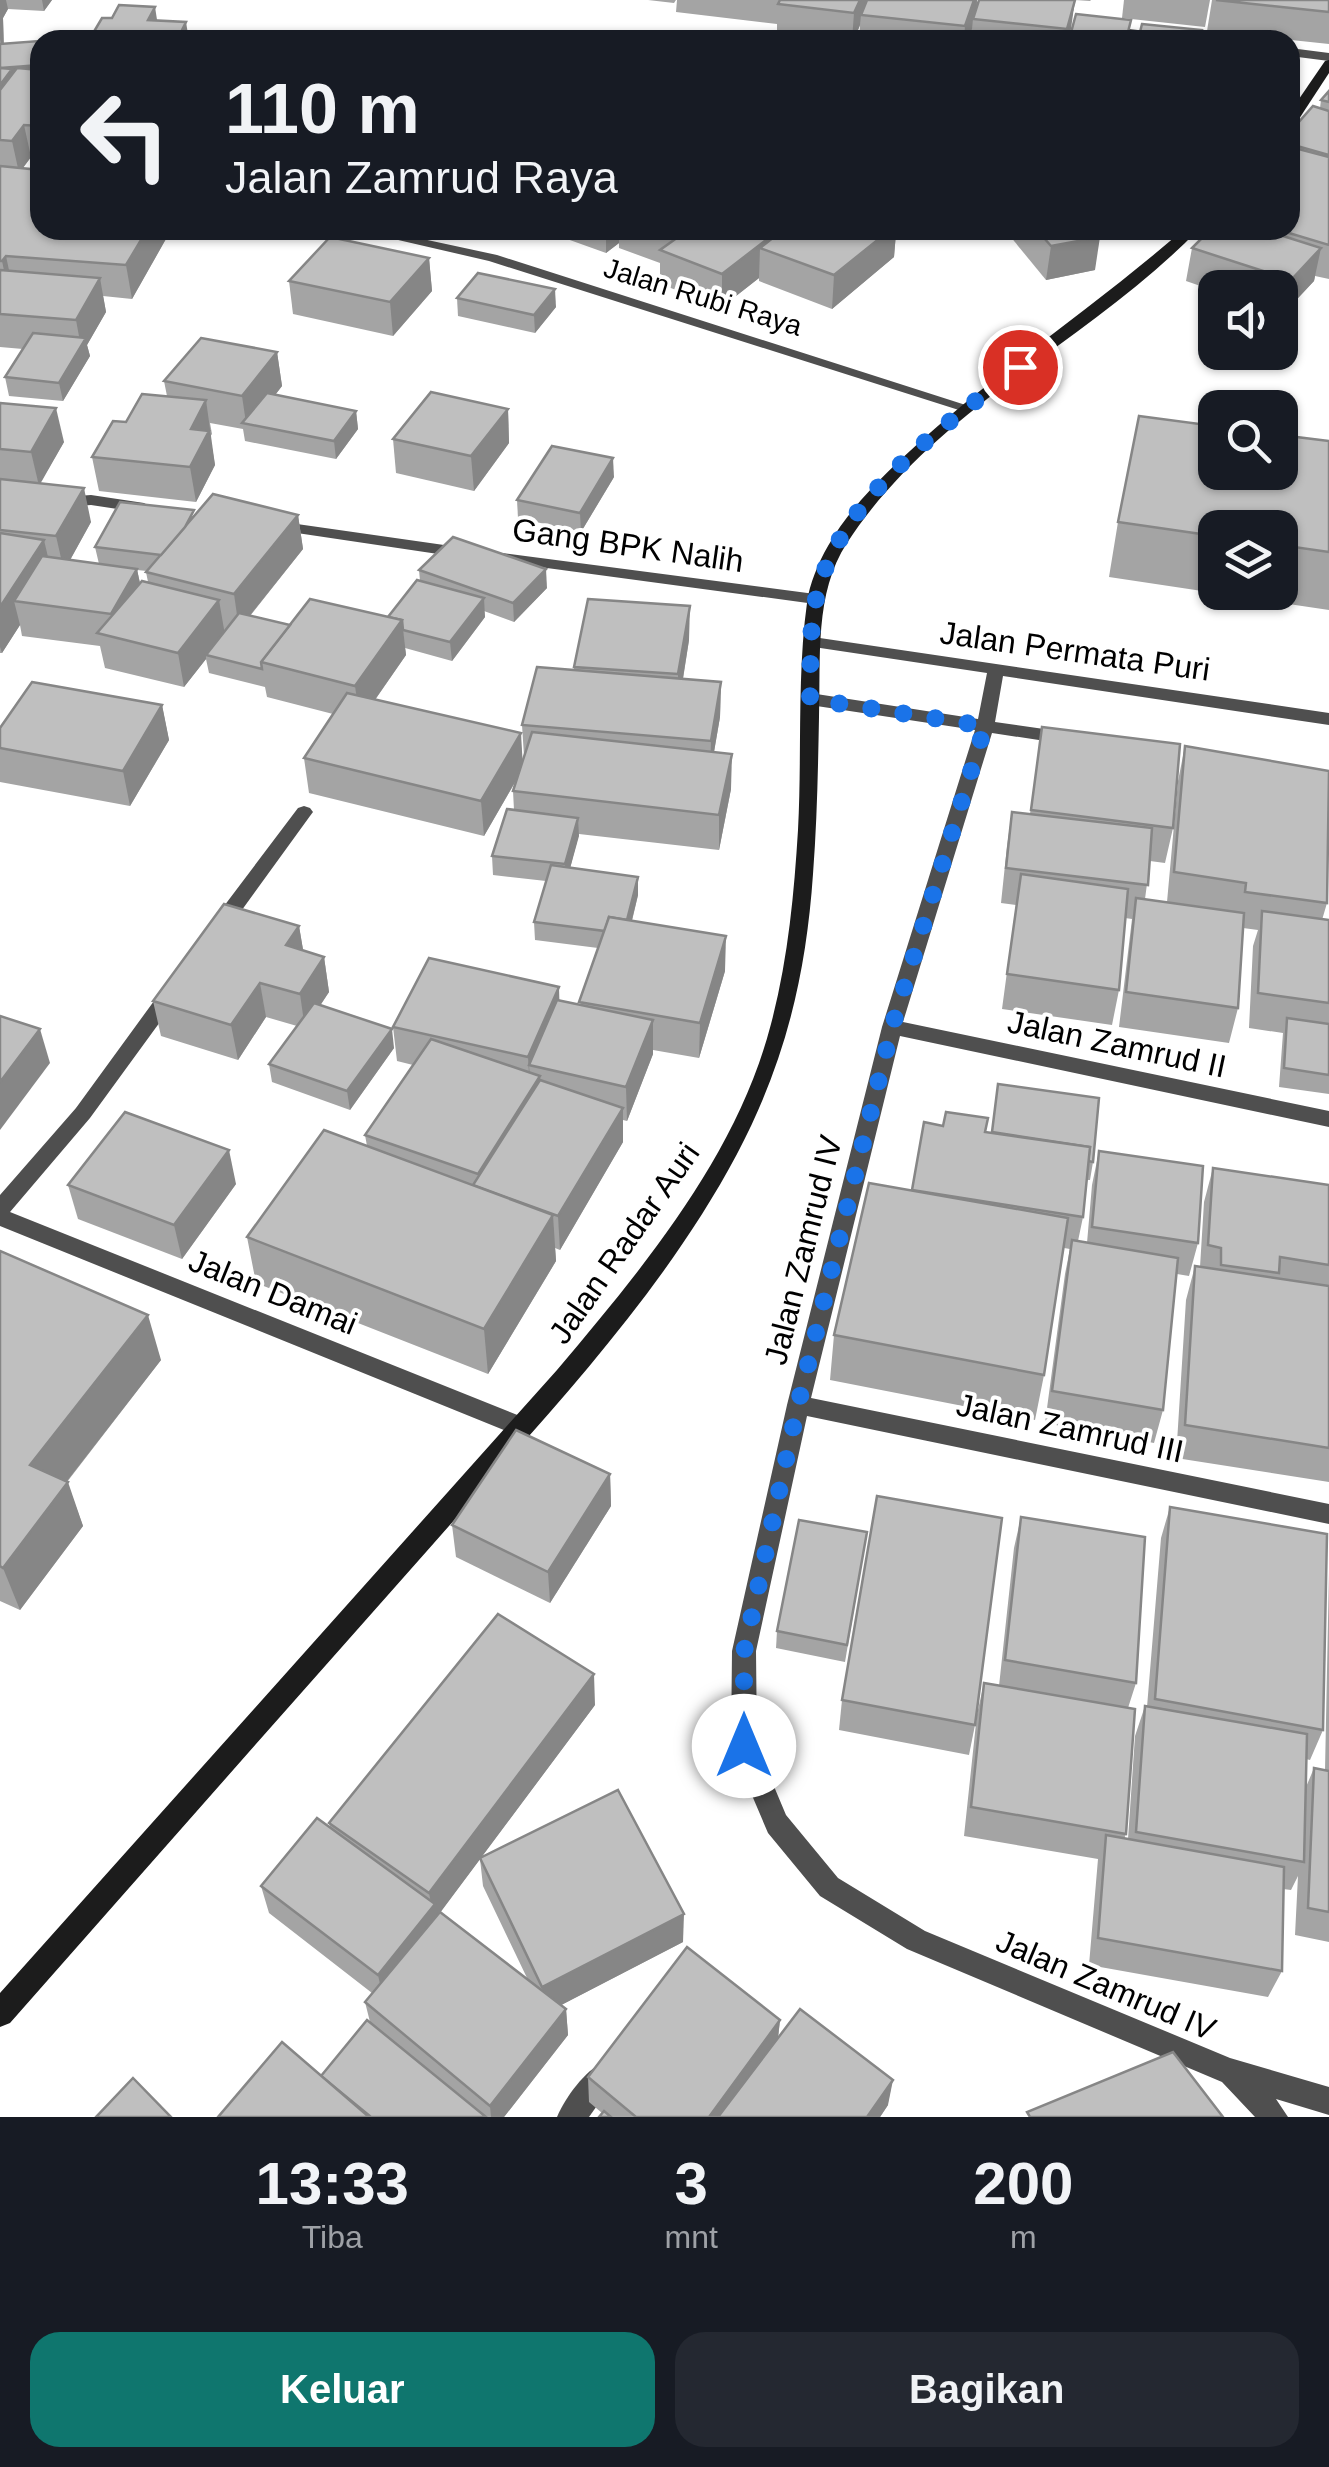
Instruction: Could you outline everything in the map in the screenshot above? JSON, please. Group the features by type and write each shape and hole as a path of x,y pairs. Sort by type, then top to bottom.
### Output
{"main road":[{"path":"1300,106 1329,60"},
{"name":"Jalan Radar Auri","path":"0,2013 577,1363 694,1205 731,1144 758,1087 780,1026 794,963 816,599 836,546 886,481 967,408 1128,285 1180,240"}],"street":[{"path":"1092,28 1108,30"},
{"path":"1300,54 1329,60"},
{"name":"Jalan Rubi Raya","path":"408,240 492,258 967,408"},
{"path":"54,502 91,500 170,511"},
{"name":"Gang BPK Nalih","path":"267,525 816,599"},
{"name":"Jalan Permata Puri","path":"813,642 1329,719"},
{"name":"Jalan Zamrud IV","path":"996,669 985,726 892,1027 798,1405 744,1652 744,1746 777,1824 829,1887 916,1940 1230,2072 1329,2101"},
{"path":"810,699 1080,740"},
{"path":"211,939 304,812"},
{"path":"0,1213 83,1113 188,970"},
{"name":"Jalan Zamrud II","path":"892,1027 1329,1119"},
{"name":"Jalan Damai","path":"0,1213 522,1427"},
{"name":"Jalan Zamrud III","path":"798,1405 1329,1514"},
{"path":"571,2117 617,2060"},
{"path":"1230,2072 1274,2117"}],"building":[{"path":"780,0 860,0 854,13 778,4"},
{"path":"867,0 974,0 965,26 861,15"},
{"path":"979,0 1075,0 1067,29 973,19"},
{"path":"1216,0 1329,0 1329,12"},
{"path":"119,5 155,7 148,20 186,22 182,30 95,30 102,18 112,18"},
{"path":"1076,14 1131,20 1128,30 1072,30"},
{"path":"1142,24 1202,30 1140,30"},
{"path":"30,42 30,66 0,68 0,44"},
{"path":"0,68 12,69 0,85"},
{"path":"17,68 30,69 30,125 24,125 12,141 0,140 0,90"},
{"path":"1313,106 1329,111 1329,155 1300,147 1300,121"},
{"path":"1300,149 1329,157 1329,245 1300,236"},
{"path":"0,166 30,169 30,240 141,240 126,265 6,256 0,261"},
{"path":"327,240 429,258 390,302 289,281"},
{"path":"674,240 766,240 722,274 660,250"},
{"path":"770,240 878,240 834,275 760,248"},
{"path":"1046,240 1084,240 1051,246"},
{"path":"1200,240 1296,240 1321,248 1298,273 1260,270 1192,248"},
{"path":"0,270 100,278 76,320 0,314"},
{"path":"478,273 555,289 534,315 457,298"},
{"path":"33,333 86,338 59,383 5,377"},
{"path":"201,338 277,352 242,396 164,381"},
{"path":"431,392 508,409 471,456 393,439"},
{"path":"267,393 356,411 334,441 242,423"},
{"path":"142,394 206,400 191,429 209,431 190,467 92,457 113,421 126,422"},
{"path":"0,403 56,408 31,452 0,449"},
{"path":"1139,416 1198,424 1198,490 1298,490 1298,437 1329,441 1329,552 1298,548 1298,510 1198,510 1198,534 1118,522"},
{"path":"552,446 613,458 580,513 517,500"},
{"path":"0,479 84,488 56,536 0,530"},
{"path":"213,494 298,515 234,594 146,572"},
{"path":"120,502 194,510 161,555 95,547"},
{"path":"0,533 44,540 0,607"},
{"path":"453,537 546,569 513,603 419,570"},
{"path":"42,556 137,569 111,614 14,601"},
{"path":"417,580 484,598 450,642 403,630 402,620 388,617"},
{"path":"142,581 219,600 178,653 97,633"},
{"path":"310,599 402,620 355,686 261,662"},
{"path":"588,599 690,606 678,674 574,667"},
{"path":"239,613 290,625 261,662 262,669 206,655"},
{"path":"537,667 721,682 711,741 522,725"},
{"path":"32,682 162,705 123,771 0,748 0,728"},
{"path":"347,693 521,733 481,801 304,758"},
{"path":"1042,727 1180,744 1173,828 1031,810"},
{"path":"532,732 732,754 719,815 513,791"},
{"path":"1185,746 1329,771 1327,903 1245,892 1246,883 1174,872"},
{"path":"507,809 578,818 565,864 492,856"},
{"path":"1012,812 1152,828 1148,885 1006,868"},
{"path":"551,865 638,877 627,920 609,917 605,931 534,922"},
{"path":"1021,874 1128,889 1119,990 1007,974"},
{"path":"1136,898 1244,913 1238,1008 1126,992"},
{"path":"224,904 299,926 286,945 324,957 300,994 260,983 231,1025 153,1001"},
{"path":"1262,911 1329,920 1329,1003 1258,993"},
{"path":"609,917 726,936 700,1023 579,1002"},
{"path":"429,958 559,987 528,1057 393,1027"},
{"path":"557,1000 653,1020 626,1087 529,1065"},
{"path":"314,1003 392,1029 347,1091 269,1064"},
{"path":"0,1016 40,1029 0,1082"},
{"path":"1287,1018 1329,1024 1329,1075 1284,1068"},
{"path":"431,1039 540,1076 478,1174 365,1135"},
{"path":"540,1080 623,1108 558,1216 473,1185"},
{"path":"998,1084 1099,1098 1093,1162 1088,1161 1090,1147 992,1132"},
{"path":"125,1112 229,1150 174,1225 68,1185"},
{"path":"946,1112 988,1118 985,1132 1090,1147 1083,1217 912,1190 924,1122 943,1126"},
{"path":"324,1130 553,1215 484,1329 247,1237"},
{"path":"1099,1151 1203,1166 1198,1243 1092,1227"},
{"path":"1213,1168 1329,1185 1329,1265 1280,1257 1279,1273 1221,1265 1221,1248 1208,1245"},
{"path":"869,1183 1068,1218 1044,1375 834,1335"},
{"path":"1072,1240 1178,1258 1163,1410 1052,1391"},
{"path":"0,1251 148,1315 30,1465 68,1482 3,1568 0,1566"},
{"path":"1195,1266 1329,1286 1329,1448 1185,1425"},
{"path":"516,1430 610,1474 548,1572 452,1525"},
{"path":"877,1496 1002,1518 975,1725 842,1700"},
{"path":"1170,1507 1327,1534 1323,1730 1155,1699"},
{"path":"1021,1517 1145,1537 1136,1683 1005,1660"},
{"path":"799,1520 867,1532 847,1645 777,1631"},
{"path":"498,1614 594,1674 429,1893 329,1823"},
{"path":"984,1683 1135,1709 1126,1834 971,1807"},
{"path":"1145,1706 1307,1734 1304,1862 1136,1832"},
{"path":"1314,1768 1329,1771 1329,1912 1308,1908"},
{"path":"618,1790 684,1914 542,1987 480,1858"},
{"path":"317,1818 435,1904 378,1975 261,1886"},
{"path":"1106,1835 1284,1867 1282,1971 1098,1938"},
{"path":"440,1912 566,2009 490,2106 365,2002"},
{"path":"687,1947 780,2020 709,2117 636,2117 588,2077"},
{"path":"800,2009 893,2080 867,2117 718,2117"},
{"path":"367,2020 486,2117 371,2117 321,2076"},
{"path":"282,2042 369,2117 218,2117"},
{"path":"1173,2052 1223,2117 1030,2117 1027,2112"},
{"path":"133,2078 171,2117 96,2117"}],"route":[{"path":"744,1746 744,1652 798,1405 892,1027 985,726 810,699 816,599 836,546 864,506 967,408 1020,367"}]}
